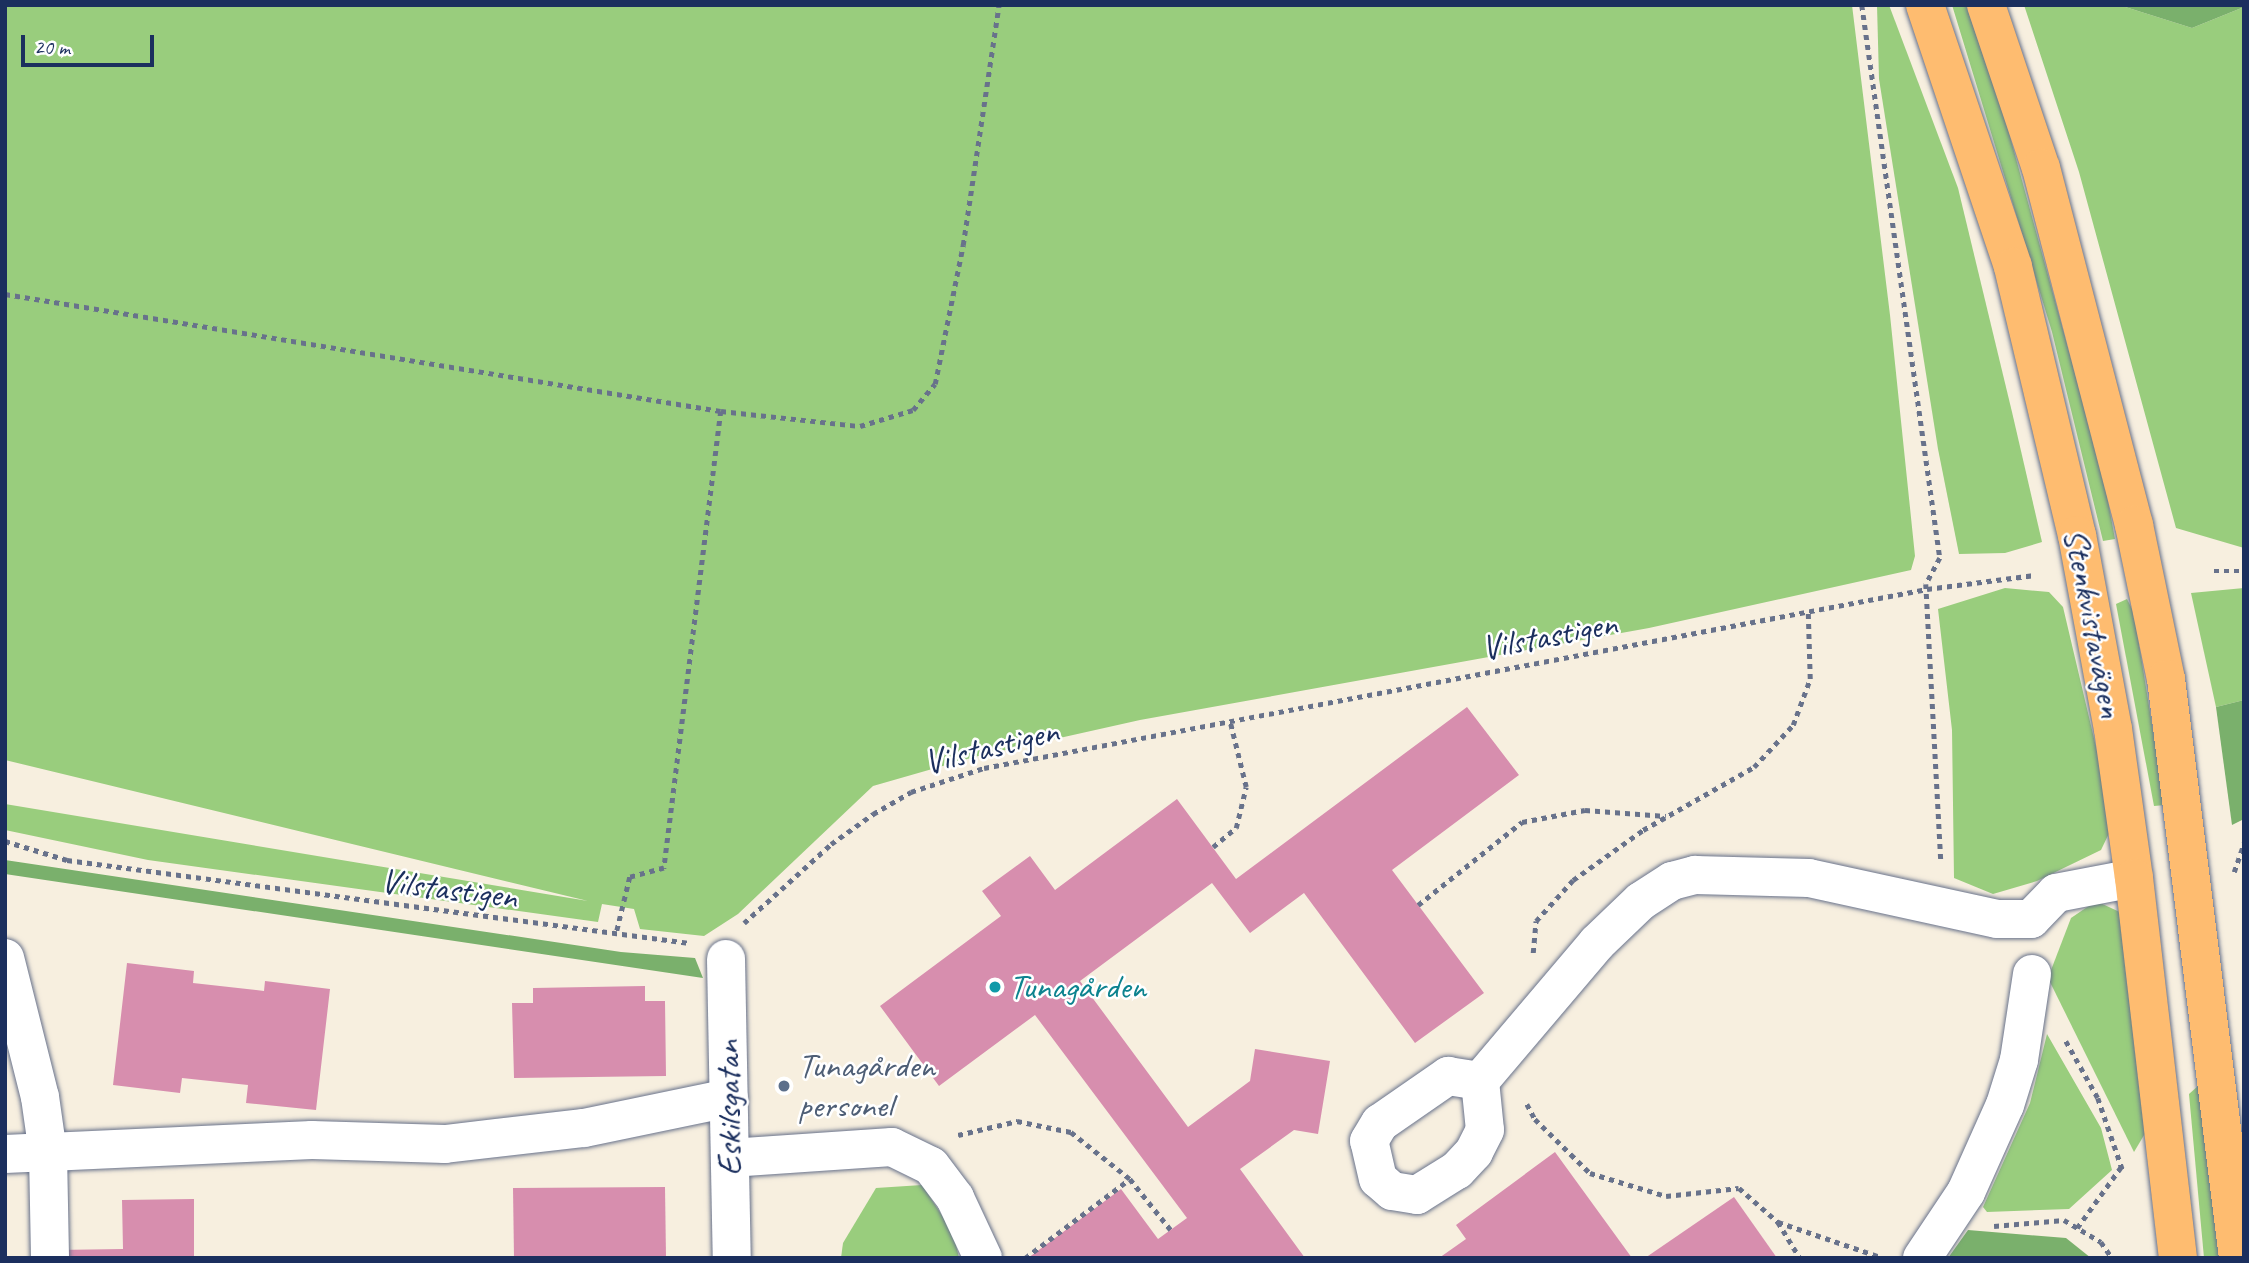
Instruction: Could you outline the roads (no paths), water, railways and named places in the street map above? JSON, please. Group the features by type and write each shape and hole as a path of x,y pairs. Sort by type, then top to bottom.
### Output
{"main road":[{"name":"Stenkvistavägen","path":"1925,5 2013,267 2077,535 2113,729 2134,878 2178,1258"},
{"name":"Stenkvistavägen","path":"1986,5 2042,168 2134,525 2166,679 2238,1258"},
{"path":"2134,878 2192,874"}],"street":[{"path":"1490,1069 1537,1009 1641,901 1672,881 1695,875 1809,878 1997,919 2031,919 2056,893 2134,878"},
{"name":"Eskilsgatan","path":"718,945 729,1098 732,1258"},
{"path":"5,958 40,1097 48,1153 50,1258"},
{"path":"1922,1258 1949,1220 1988,1149 2019,1060 2032,982"},
{"path":"5,1154 312,1140 445,1144 584,1128 729,1098"},
{"path":"730,1158 892,1147 932,1166 955,1198 983,1258"}],"place":[{"name":"Tunagården","path":"995,987"},
{"name":"Tunagården personel","path":"784,1086"}]}
